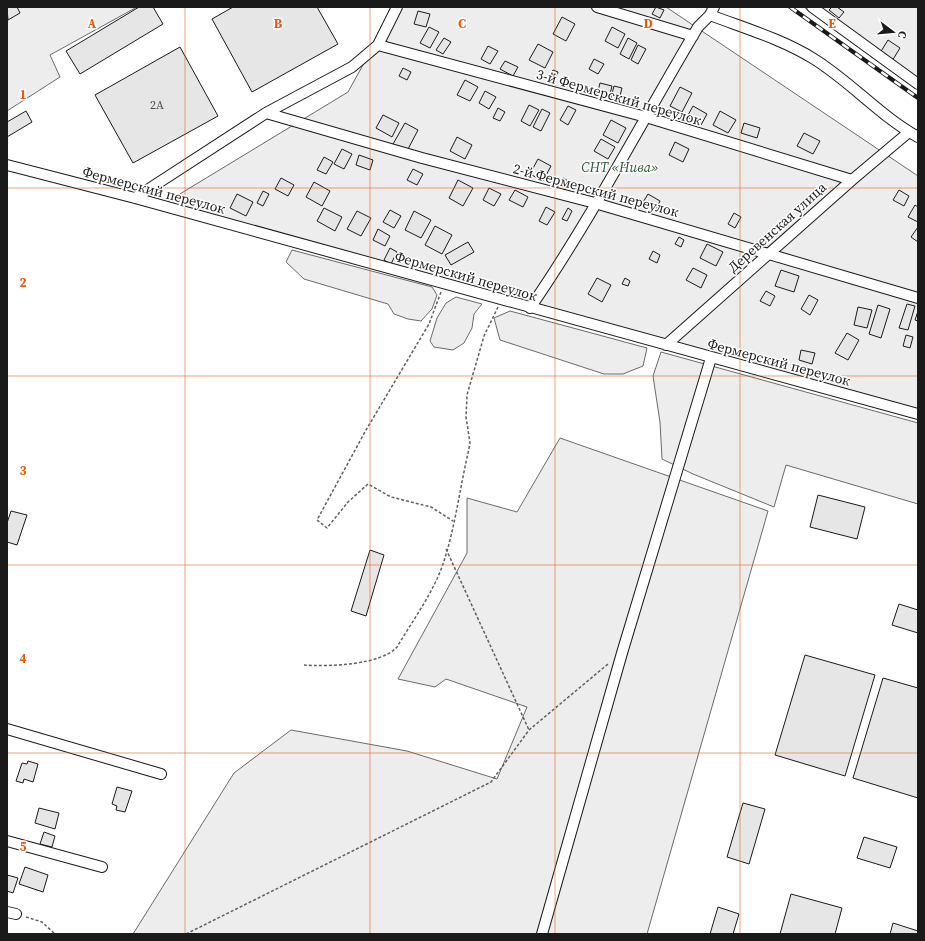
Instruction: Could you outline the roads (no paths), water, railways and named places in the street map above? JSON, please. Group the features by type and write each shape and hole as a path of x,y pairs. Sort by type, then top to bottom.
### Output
{"street":[{"path":"134,198 266,113 352,67 378,45 397,7"},
{"path":"597,7 693,36"},
{"path":"812,7 918,84"},
{"path":"530,308 547,284 698,27 712,11 774,39 813,59 848,84 898,126 918,137"},
{"name":"3-й Фермерский переулок","path":"378,45 646,117 852,180"},
{"name":"2-й Фермерский переулок","path":"266,113 422,158 595,203 918,298"},
{"name":"Деревенская улица","path":"666,345 852,180 909,132"},
{"name":"Фермерский переулок","path":"7,165 134,198 918,414"},
{"path":"542,934 622,653 711,358"},
{"path":"7,729 161,774"},
{"path":"7,841 102,866"}],"railway":[{"path":"790,7 918,98"}],"park label":[{"name":"СНТ «Нива»","path":"620,167"}]}
